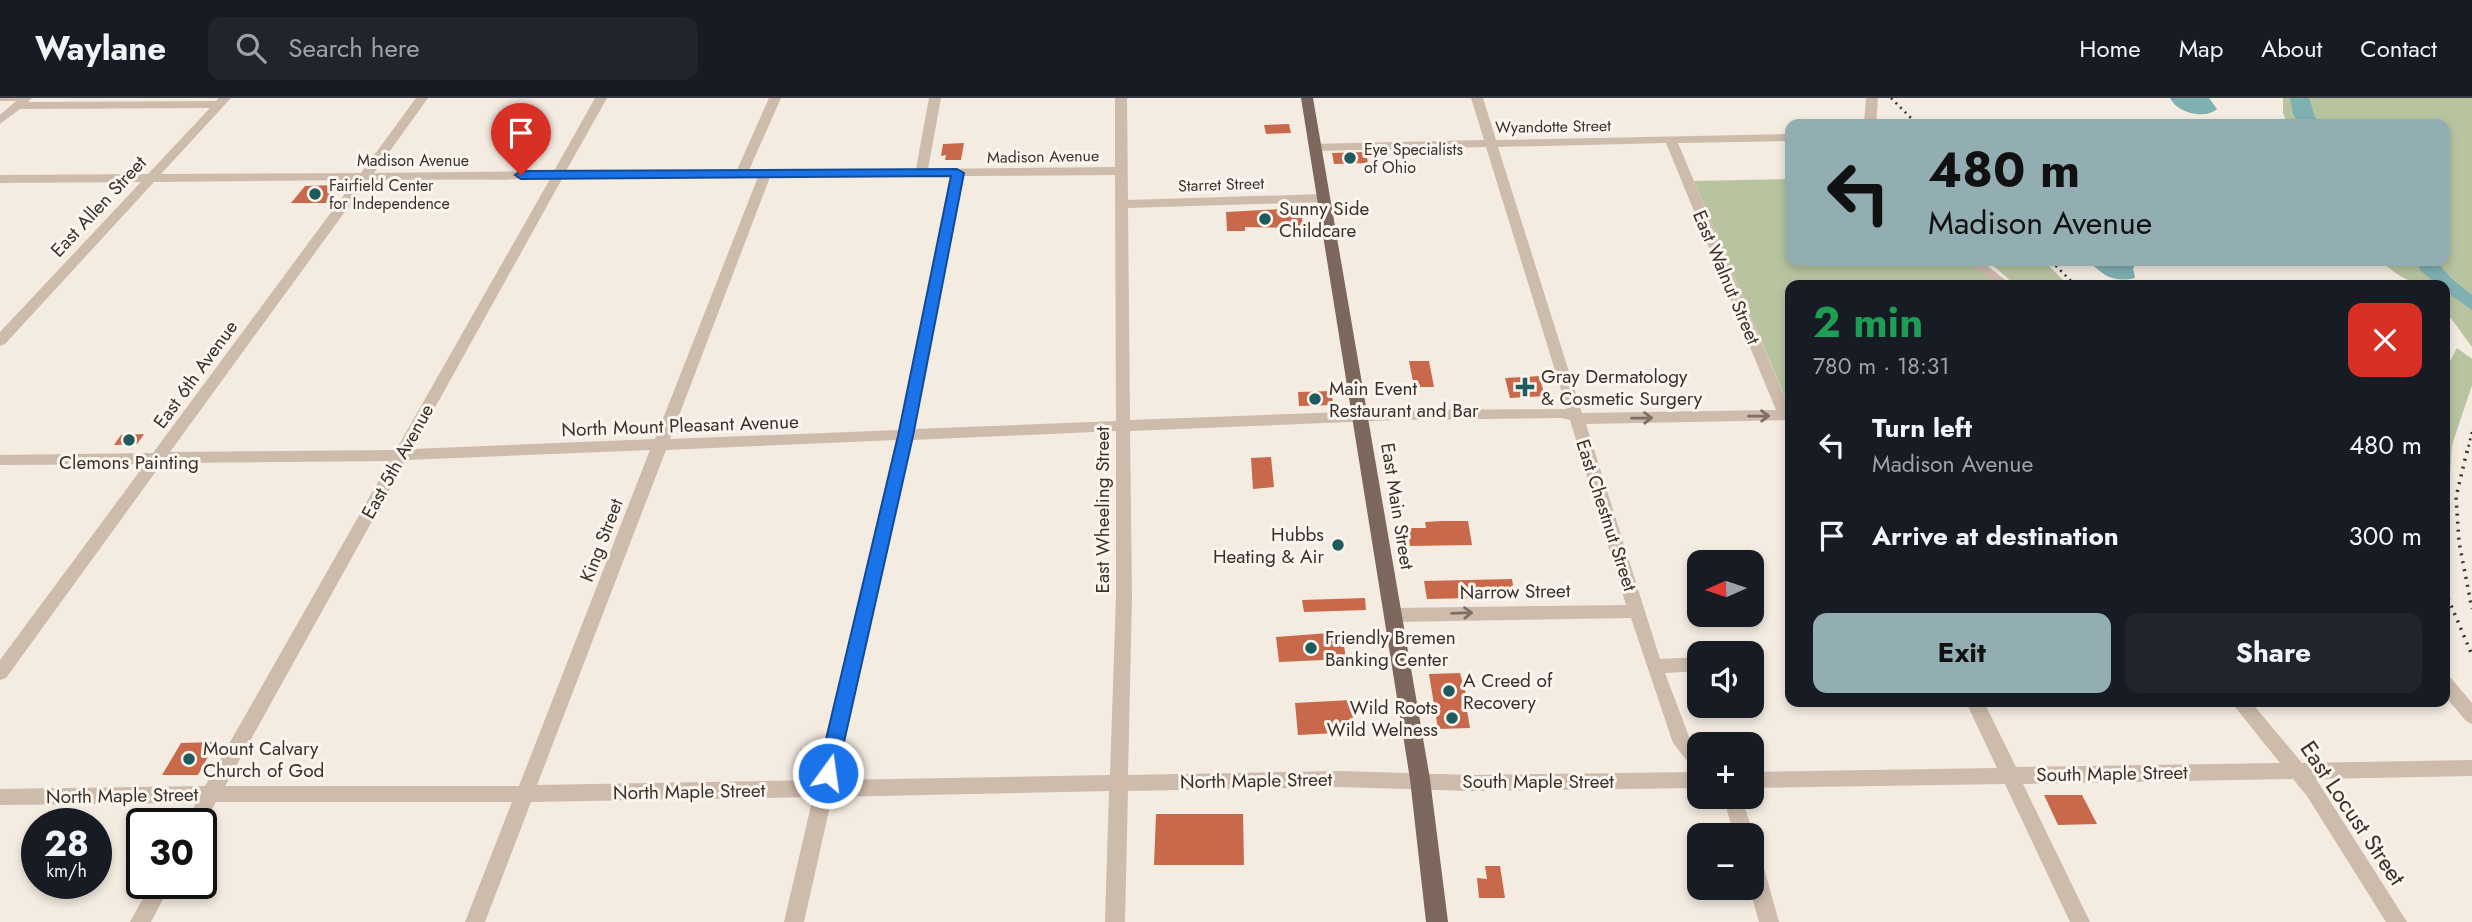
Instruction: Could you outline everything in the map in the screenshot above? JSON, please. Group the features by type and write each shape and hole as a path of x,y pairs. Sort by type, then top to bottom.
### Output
{"main road":[{"name":"East Main Street","path":"1307,98 1420,779 1437,922"}],"street":[{"path":"0,98 23,101 222,101"},
{"name":"East 6th Avenue","path":"0,673 422,98"},
{"name":"East 5th Avenue","path":"203,808 601,98"},
{"path":"742,173 775,98"},
{"path":"921,173 935,98"},
{"name":"East Wheeling Street","path":"1115,922 1124,597 1119,171 1121,98"},
{"name":"East Chestnut Street","path":"1477,98 1654,666 1682,743 1687,749"},
{"path":"1870,119 1872,98"},
{"path":"0,121 23,101"},
{"name":"East Allen Street","path":"0,341 222,101"},
{"name":"Wyandotte Street","path":"1315,147 1785,137"},
{"name":"East Walnut Street","path":"1670,139 1785,408"},
{"name":"Madison Avenue","path":"0,179 1119,171"},
{"name":"King Street","path":"475,922 765,173"},
{"path":"794,922 905,436 957,173"},
{"name":"Starret Street","path":"1120,204 1324,198"},
{"path":"1980,266 1998,280"},
{"name":"North Mount Pleasant Avenue","path":"0,460 401,455 1360,416 1574,415 1587,419 1785,415"},
{"name":"Narrow Street","path":"1394,615 1638,611"},
{"path":"1654,666 1687,665"},
{"path":"2450,689 2472,716"},
{"path":"1978,707 2080,922"},
{"name":"East Locust Street","path":"2244,707 2299,771 2397,922"},
{"name":"South Maple Street","path":"1764,780 2472,768"},
{"name":"North Maple Street","path":"0,797 526,794 1420,779"},
{"name":"South Maple Street","path":"1420,779 1470,783 1687,780"},
{"path":"140,922 153,899"},
{"path":"1763,900 1769,922"}],"green space":[{"path":"2283,98 2472,98 2472,347 2450,317 2450,280 2408,280 2387,266 2450,266 2450,119 2285,119"},
{"path":"1785,179 1785,266 1974,266 1992,280 1785,280 1785,397 1694,181"},
{"path":"1994,266 2049,266 2063,280 2009,280"},
{"path":"2457,348 2472,359 2472,385 2452,445 2450,478 2450,361"}],"water":[{"path":"2170,98 2209,98 2217,109 2206,114 2192,113 2179,108"},
{"path":"2290,98 2309,98 2315,119 2296,119"},
{"path":"2094,266 2135,266 2135,278 2115,279"},
{"path":"2419,266 2440,266 2472,295 2472,310 2450,295 2450,280 2432,280"}],"building":[{"path":"1289,124 1291,133 1266,134 1264,125"},
{"path":"964,143 961,160 945,160 946,155 941,156 943,144"},
{"name":"Eye Specialists of Ohio","path":"1366,152 1368,163 1334,164 1332,153"},
{"name":"Fairfield Center for Independence","path":"339,185 326,203 291,203 305,186"},
{"name":"Sunny Side Childcare","path":"1301,208 1303,228 1245,227 1245,231 1227,231 1226,212"},
{"path":"1409,361 1429,361 1434,387 1414,387"},
{"name":"Gray Dermatology & Cosmetic Surgery","path":"1539,376 1545,396 1510,398 1505,378"},
{"name":"Main Event Restaurant and Bar","path":"1332,391 1333,405 1299,406 1298,392"},
{"name":"Clemons Painting","path":"144,434 137,444 114,445 121,435"},
{"path":"1271,457 1274,487 1253,489 1251,458"},
{"path":"1468,521 1472,545 1410,546 1408,528 1426,528 1425,522"},
{"path":"1512,579 1515,597 1427,599 1424,581"},
{"name":"Friendly Bremen Banking Center","path":"1365,598 1366,610 1304,612 1302,600"},
{"name":"Friendly Bremen Banking Center","path":"1342,632 1346,659 1279,662 1276,637"},
{"path":"1460,673 1469,705 1466,705 1470,728 1438,729 1429,674"},
{"path":"1351,700 1355,732 1298,735 1295,703"},
{"name":"Mount Calvary Church of God","path":"216,742 198,775 162,775 181,743"},
{"path":"2044,795 2082,795 2097,824 2058,825"},
{"path":"1156,814 1243,814 1244,865 1154,865"},
{"path":"1485,866 1500,866 1505,898 1479,898 1477,878 1487,879"}],"railway":[{"path":"1891,98 1912,119"},
{"path":"2056,266 2070,280"},
{"path":"2467,453 2472,432"},
{"path":"2467,451 2456,497 2459,542 2472,609"},
{"path":"2450,603 2472,655"}],"place":[{"name":"Eye Specialists of Ohio","path":"1350,158"},
{"name":"Fairfield Center for Independence","path":"315,194"},
{"name":"Sunny Side Childcare","path":"1265,219"},
{"name":"Gray Dermatology & Cosmetic Surgery","path":"1525,387"},
{"name":"Main Event Restaurant and Bar","path":"1315,399"},
{"name":"Clemons Painting","path":"129,440"},
{"name":"Hubbs Heating & Air","path":"1338,545"},
{"name":"Friendly Bremen Banking Center","path":"1311,648"},
{"name":"A Creed of Recovery","path":"1449,691"},
{"name":"Wild Roots Wild Welness","path":"1452,718"},
{"name":"Mount Calvary Church of God","path":"189,759"}],"route":[{"path":"521,175 957,173 905,436 828,773"}]}
